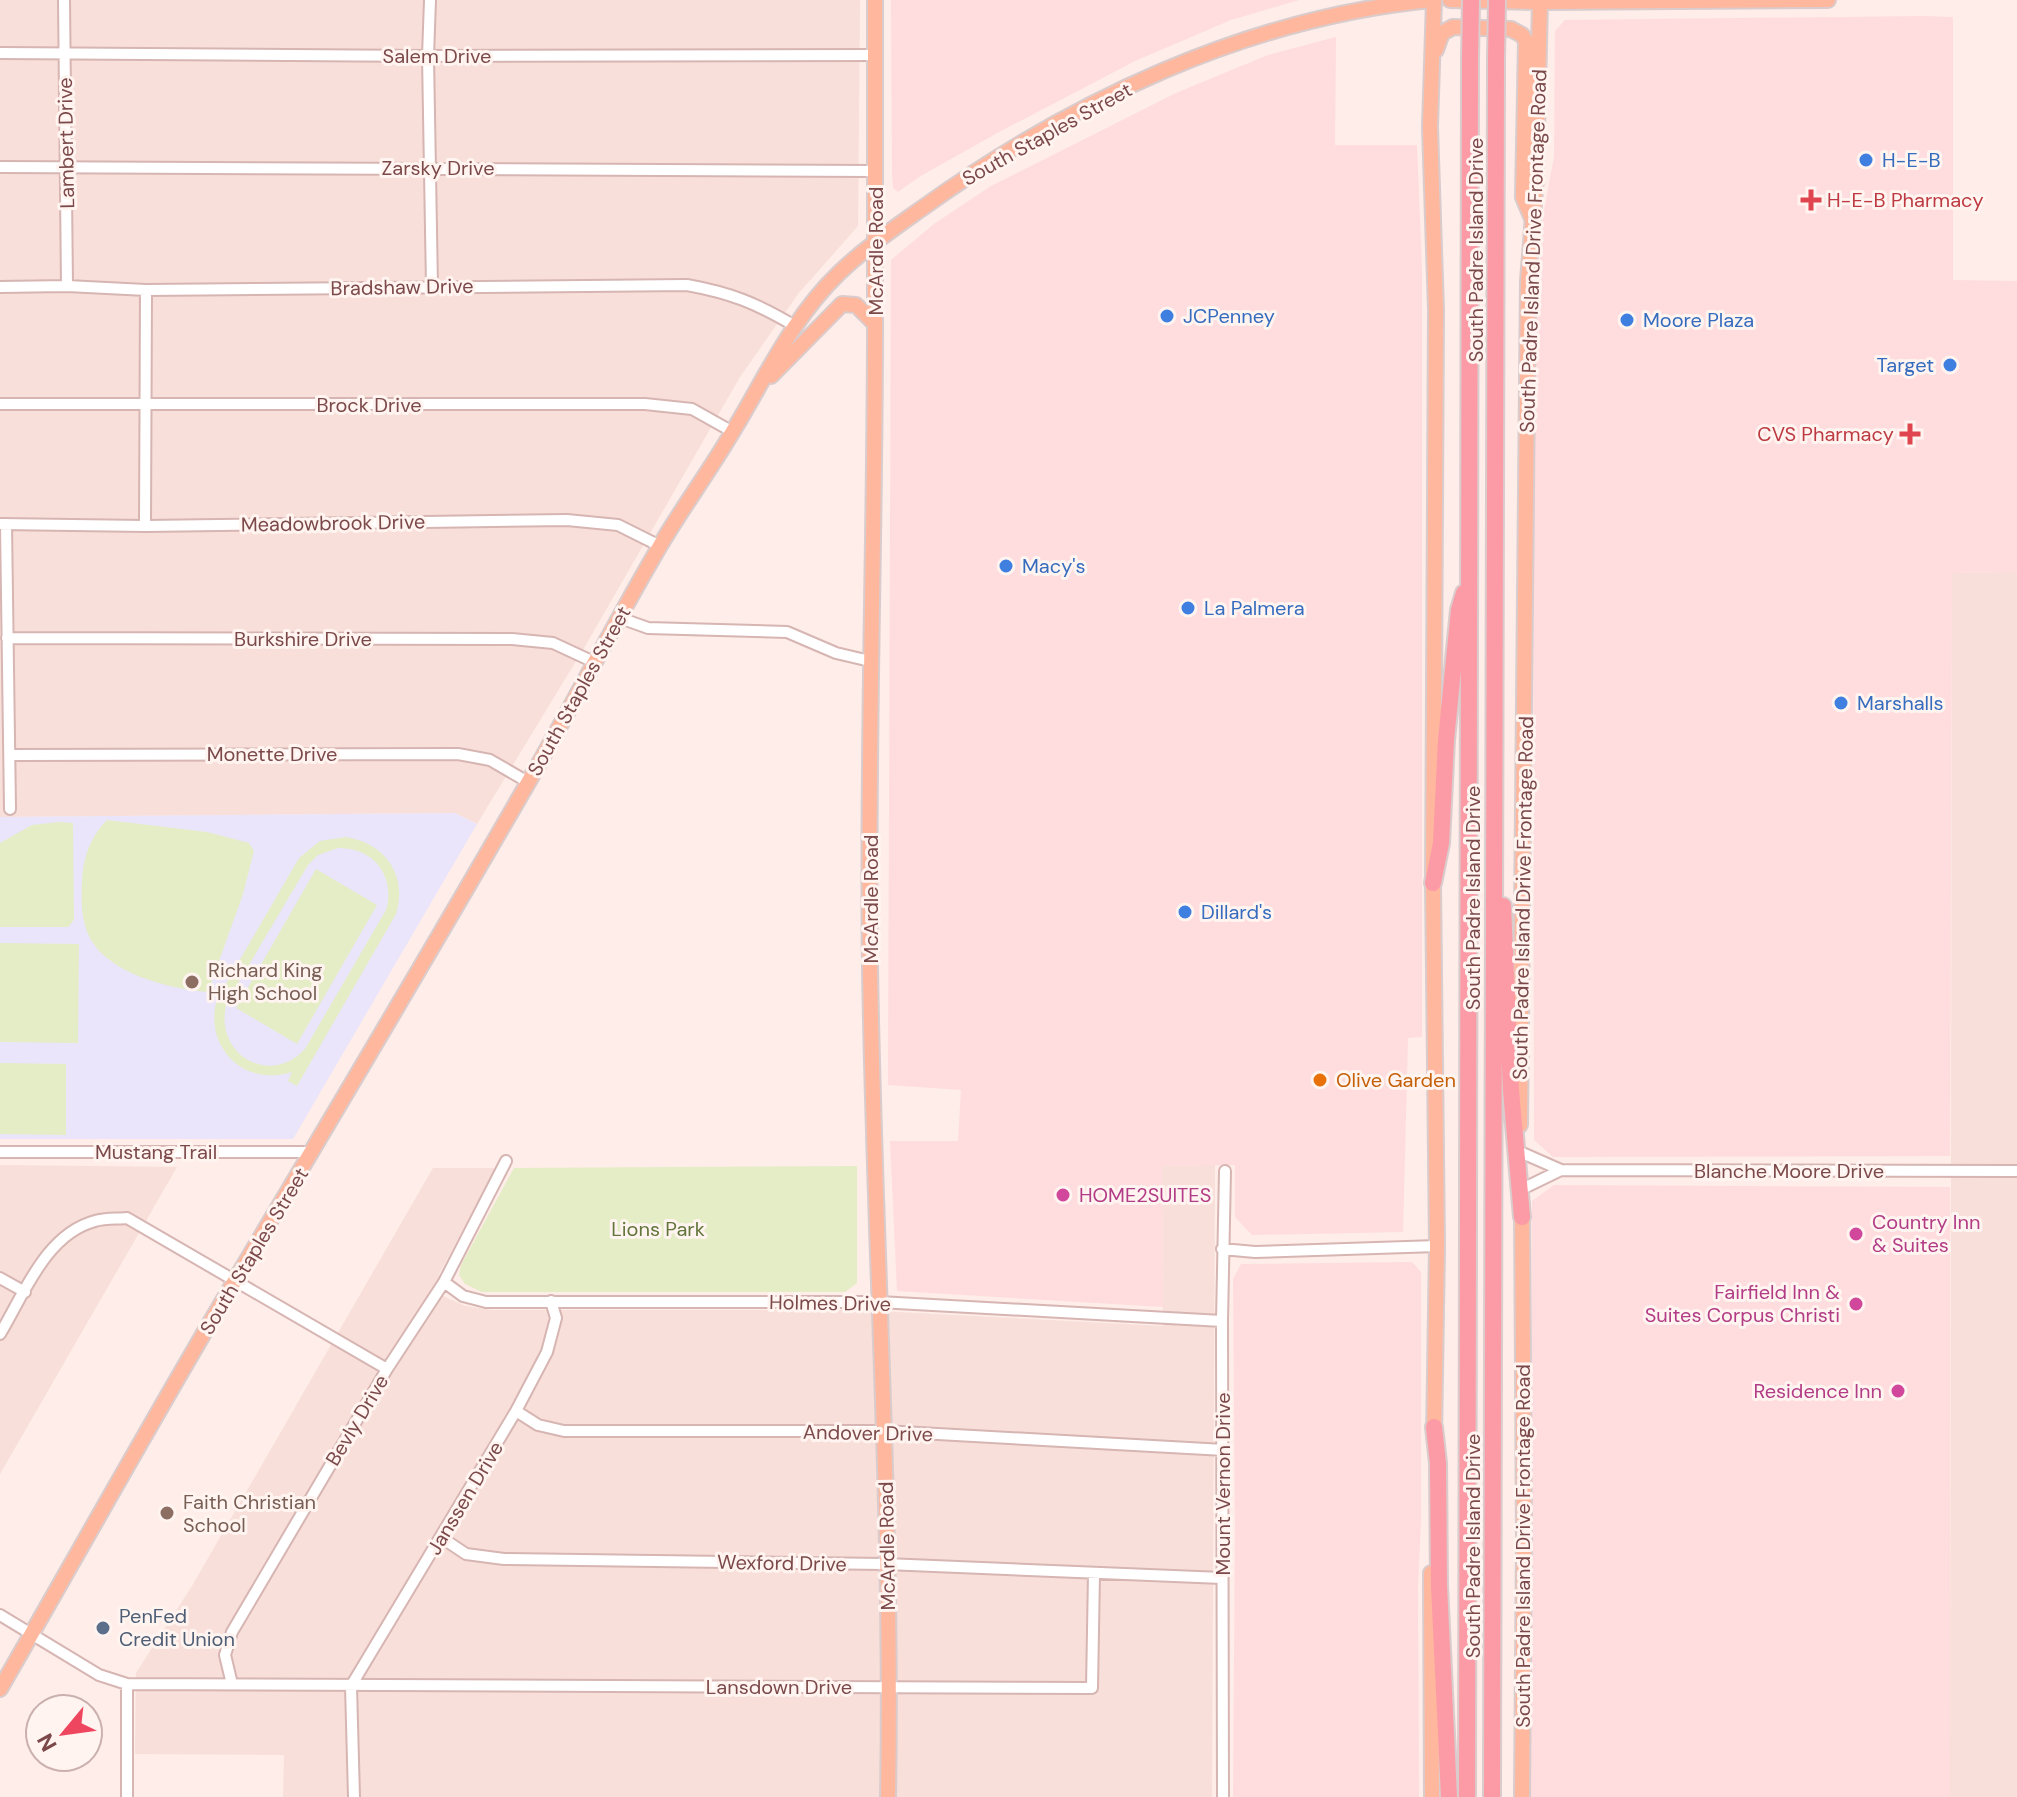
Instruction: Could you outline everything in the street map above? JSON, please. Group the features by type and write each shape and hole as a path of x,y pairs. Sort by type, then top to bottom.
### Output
{"highway":[{"name":"South Padre Island Drive","path":"1467,1797 1471,0"},
{"name":"South Padre Island Drive","path":"1492,1797 1497,0"},
{"path":"1433,883 1441,843 1446,740 1459,610 1470,576"},
{"path":"1493,841 1503,898 1511,1090 1522,1217"},
{"path":"1434,1427 1438,1463 1439,1586 1449,1797"}],"main road":[{"name":"McArdle Road","path":"875,0 870,927 890,1688 888,1797"},
{"name":"South Staples Street","path":"0,1689 235,1280 528,782 660,546 733,432 795,326 841,270 981,166 1115,92 1197,57 1246,41 1381,4 1432,0"},
{"path":"1432,0 1430,127 1436,310 1433,883 1437,1246 1432,1797"},
{"path":"1450,0 1828,0"},
{"name":"South Padre Island Drive Frontage Road","path":"1522,1797 1524,1537 1520,1152 1528,281 1536,177 1540,1"},
{"path":"1430,127 1435,119 1436,44 1442,33 1453,27 1511,29 1522,35 1528,49 1523,197 1533,222"},
{"path":"756,392 842,304 850,303 861,308 875,325"}],"street":[{"name":"Lambert Drive","path":"64,0 67,286"},
{"path":"430,0 432,287"},
{"name":"Salem Drive","path":"0,53 875,55"},
{"name":"Zarsky Drive","path":"0,167 876,171"},
{"name":"Bradshaw Drive","path":"0,287 146,290 687,285 725,292 758,304 795,326"},
{"path":"145,526 146,290"},
{"name":"Brock Drive","path":"0,404 645,404 692,409 733,432"},
{"name":"Meadowbrook Drive","path":"3,524 145,526 567,520 618,525 660,546"},
{"path":"3,524 10,809"},
{"path":"620,618 648,628 767,629 787,632 836,653 870,661"},
{"name":"Burkshire Drive","path":"7,638 512,639 553,643 596,663"},
{"name":"Monette Drive","path":"10,755 458,754 490,760 528,782"},
{"name":"Mustang Trail","path":"0,1152 313,1152"},
{"name":"Blanche Moore Drive","path":"1520,1152 1561,1170 2017,1171"},
{"name":"Bevly Drive","path":"232,1684 225,1655 232,1632 387,1369 444,1282 506,1161"},
{"name":"Blanche Moore Drive","path":"1522,1189 1561,1170"},
{"name":"Mount Vernon Drive","path":"1223,1797 1222,1249 1225,1171"},
{"path":"0,1334 51,1249 73,1231 96,1220 127,1218 387,1369"},
{"path":"1222,1249 1255,1252 1437,1246"},
{"path":"0,1278 25,1292"},
{"name":"Holmes Drive","path":"444,1282 463,1296 486,1302 879,1302 1222,1321"},
{"name":"Janssen Drive","path":"351,1686 442,1538 547,1352 556,1318 551,1301"},
{"name":"Andover Drive","path":"516,1411 538,1425 564,1431 884,1431 1224,1450"},
{"name":"Wexford Drive","path":"442,1538 466,1554 504,1559 886,1564 1222,1578"},
{"name":"Lansdown Drive","path":"0,1615 99,1675 127,1684 1092,1688 1094,1573"},
{"path":"127,1684 127,1797"},
{"path":"351,1686 354,1797"}],"shaded area":[{"path":"0,0 860,0 858,226 798,294 740,377 584,648 477,824 455,813 0,817"},
{"path":"891,0 1299,0 1231,20 1135,61 999,132 898,192 893,188 892,174"},
{"name":"Moore Plaza","path":"1953,17 1953,280 2017,281 2017,572 1952,573 1950,1156 1553,1157 1534,1140 1533,352 1543,216 1554,157 1555,31 1565,20"},
{"path":"1336,37 1335,145 1417,145 1422,269 1422,1037 1408,1038 1403,1232 1252,1235 1235,1217 1235,1165 1162,1166 1163,1307 897,1291 890,1141 958,1141 961,1090 888,1085 891,260 934,224 991,186 1176,93 1268,55"},
{"path":"2017,572 2017,1797 1950,1797 1952,573"},
{"name":"Richard King High School","path":"455,813 477,824 293,1139 0,1139 0,817"},
{"path":"0,1165 177,1167 0,1474"},
{"path":"1215,1165 1212,1797 283,1797 284,1755 135,1754 136,1673 192,1586 433,1168 496,1168 439,1274 443,1296 465,1306 492,1310 859,1310 1163,1326 1162,1166"},
{"path":"1554,1185 1950,1187 1950,1797 1531,1797 1532,1201"},
{"path":"1412,1262 1421,1272 1419,1797 1233,1797 1233,1279 1241,1264"}],"green space":[{"path":"107,820 207,832 249,843 254,851 243,894 208,992 159,983 125,970 98,949 89,936 82,909 84,864 88,848"},
{"path":"73,823 74,920 68,927 0,927 0,843 32,825"},
{"path":"346,837 372,846 382,854 396,875 399,900 396,914 297,1086 288,1081 292,1072 258,1074 231,1059 216,1032 214,1016 217,999 299,858 320,841","holes":["338,848 362,852 379,866 388,886 386,910 305,1049 291,1060 276,1065 261,1065 247,1059 236,1050 228,1036 225,1020 227,1002 308,865 318,855"]},
{"path":"316,869 377,905 297,1044 236,1008"},
{"path":"0,943 79,944 78,1043 0,1042"},
{"path":"0,1063 66,1064 66,1135 0,1134"},
{"name":"Lions Park","path":"857,1166 857,1283 845,1292 482,1292 465,1284 459,1275 461,1265 514,1168"}],"place":[{"name":"H-E-B","path":"1866,160"},
{"name":"H-E-B Pharmacy","path":"1811,200"},
{"name":"JCPenney","path":"1167,316"},
{"name":"Moore Plaza","path":"1627,320"},
{"name":"Target","path":"1950,365"},
{"name":"CVS Pharmacy","path":"1910,434"},
{"name":"Macy's","path":"1006,566"},
{"name":"La Palmera","path":"1188,608"},
{"name":"Marshalls","path":"1841,703"},
{"name":"Dillard's","path":"1185,912"},
{"name":"Richard King High School","path":"192,982"},
{"name":"Olive Garden","path":"1320,1080"},
{"name":"HOME2SUITES","path":"1063,1195"},
{"name":"Country Inn & Suites","path":"1856,1234"},
{"name":"Fairfield Inn & Suites Corpus Christi","path":"1856,1304"},
{"name":"Residence Inn","path":"1898,1391"},
{"name":"Faith Christian School","path":"167,1513"},
{"name":"PenFed Credit Union","path":"103,1628"}]}
